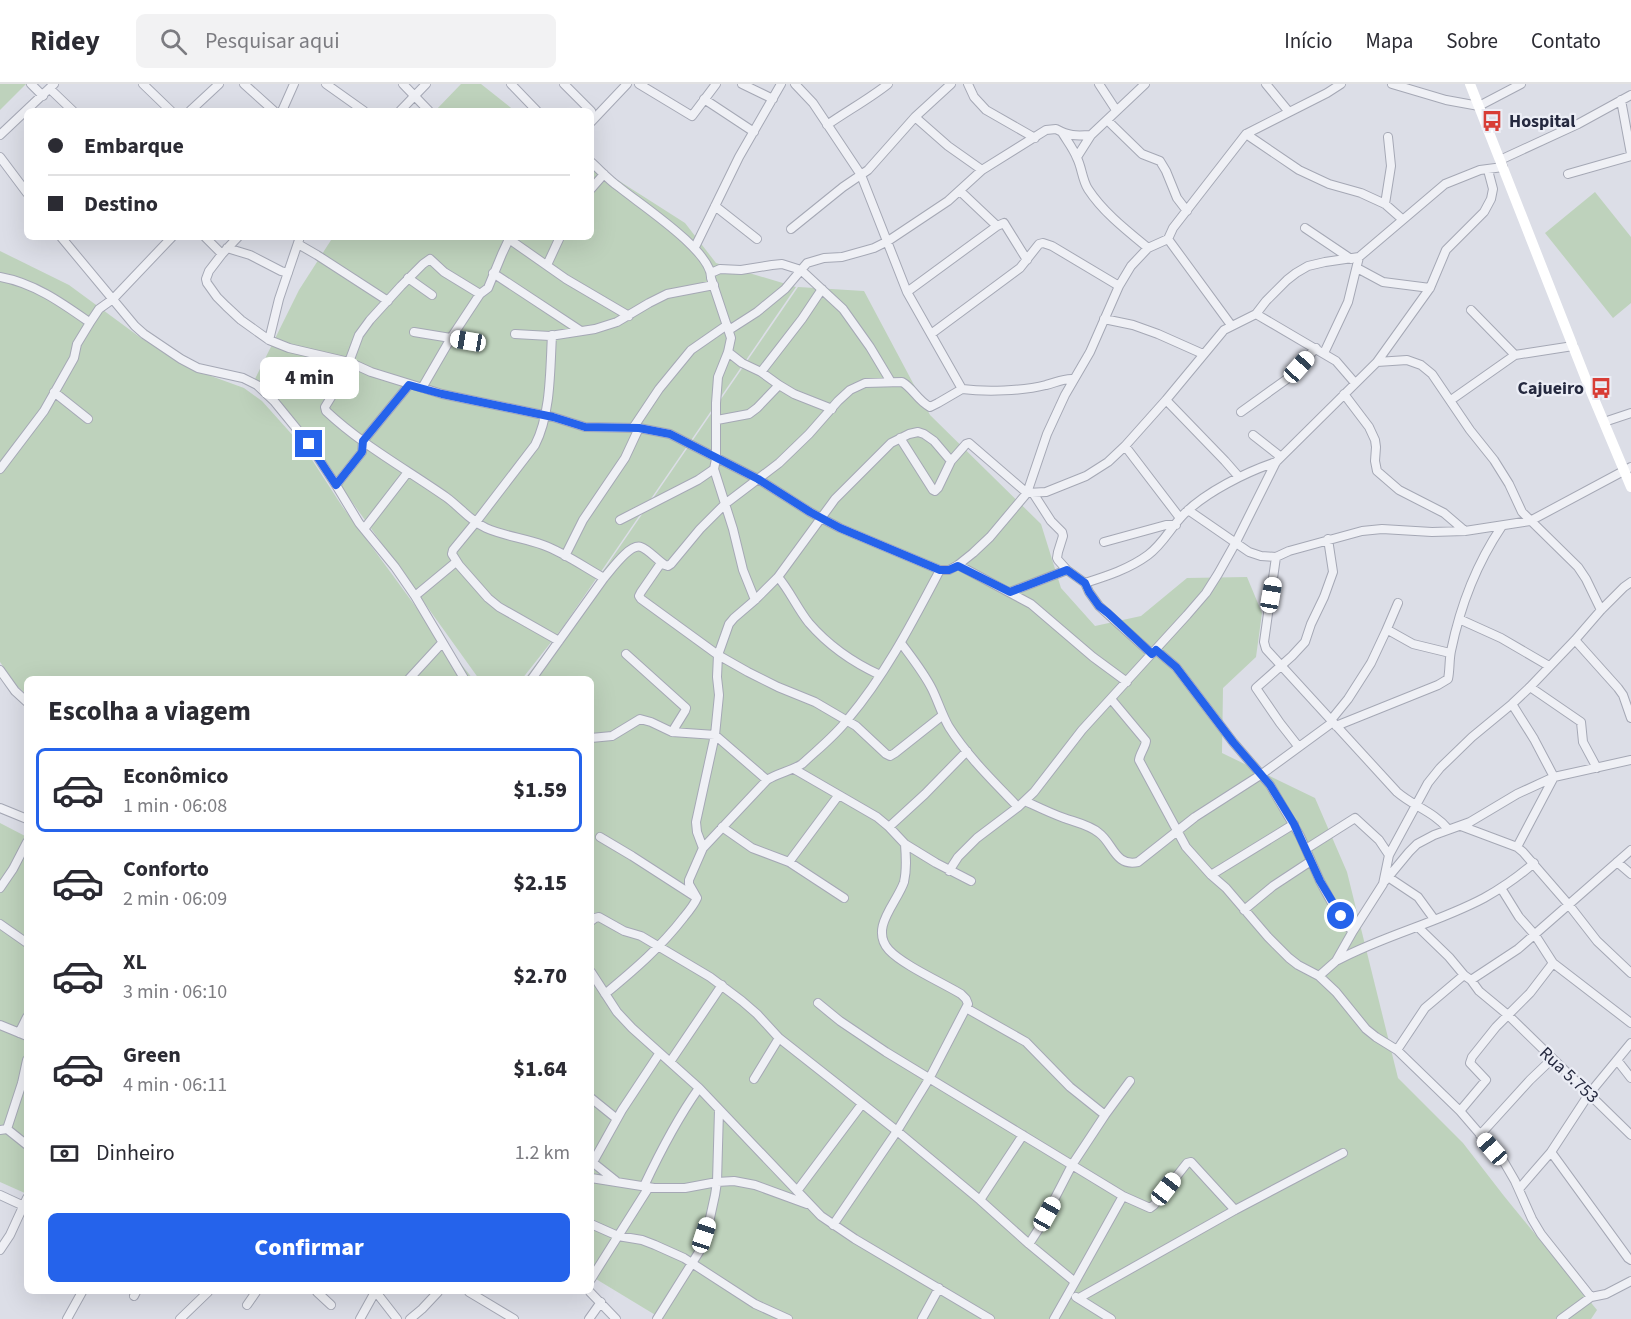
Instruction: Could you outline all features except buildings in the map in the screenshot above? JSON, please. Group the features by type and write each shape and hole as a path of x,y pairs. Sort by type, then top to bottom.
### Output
{"main road":[{"path":"1470,84 1604,422 1628,469 1631,487"}],"street":[{"path":"31,84 43,96"},
{"path":"143,84 168,108"},
{"path":"193,108 219,84"},
{"path":"244,84 271,108"},
{"path":"283,108 294,84"},
{"path":"326,84 360,108"},
{"path":"403,84 426,108"},
{"path":"403,108 426,84"},
{"path":"511,84 534,108"},
{"path":"564,84 585,108"},
{"path":"594,114 627,84"},
{"path":"639,84 692,116 716,84"},
{"path":"742,84 772,99"},
{"path":"694,247 781,84"},
{"path":"795,84 813,103 861,175 907,292 962,389"},
{"path":"827,125 888,84"},
{"path":"791,229 874,164 915,117 951,84"},
{"path":"968,84 974,97 986,110 1035,138"},
{"path":"1099,84 1116,110"},
{"path":"1077,157 1091,135 1145,84"},
{"path":"1266,84 1289,112"},
{"path":"235,240 209,271 207,283 226,306 248,326 269,340 289,348 350,363 409,385 442,394 585,427 636,428 670,434 758,479 840,528 940,570 949,570 958,566 990,537 1030,493 1047,434 1131,266 1148,248 1168,239 1173,228 1246,134 1341,84"},
{"path":"1392,84 1446,100 1479,106 1521,84"},
{"path":"30,108 52,87 70,108"},
{"path":"1030,493 1046,492 1086,476 1108,462 1166,400 1224,330 1256,314 1266,301 1296,273 1308,266 1355,258 1445,184 1480,170 1488,170 1631,95"},
{"path":"704,99 754,132"},
{"path":"1569,174 1631,155 1621,100"},
{"path":"0,135 24,113"},
{"path":"915,117 948,146 982,170"},
{"path":"1107,120 1142,154 1160,161 1177,198 1187,211"},
{"path":"565,556 583,520 625,458 636,428 659,389 691,350 757,312 785,289 807,263 824,258 843,257 874,248 888,241 948,201 982,170 1047,130 1052,128 1072,136 1091,135"},
{"path":"1063,134 1077,157 1089,189 1108,213 1148,248"},
{"path":"1246,134 1299,170 1329,184 1361,193 1384,204 1402,219"},
{"path":"1384,204 1391,166 1388,137"},
{"path":"0,157 24,188"},
{"path":"594,165 694,247 711,273 731,338 718,377 714,469 743,570 755,600"},
{"path":"949,871 958,857 977,838 1025,801 1082,730 1206,593 1236,542 1278,460 1377,362 1430,288 1446,250 1484,212 1493,189 1488,170"},
{"path":"594,186 604,174"},
{"path":"960,191 997,226"},
{"path":"715,206 757,239"},
{"path":"907,292 1004,223 1027,260"},
{"path":"1305,228 1355,258 1357,268 1348,302 1324,353"},
{"path":"1168,239 1231,326"},
{"path":"65,240 112,299 144,334 180,359 198,368 243,378 257,386 274,401 309,444 364,530 395,567 415,596 463,676"},
{"path":"0,469 34,426 74,358 77,344 99,309 112,299 169,240"},
{"path":"209,240 225,251 250,255 288,273"},
{"path":"422,388 480,294 488,288 509,240"},
{"path":"513,240 566,279 629,316"},
{"path":"547,265 559,240"},
{"path":"269,340 279,299 299,241 388,301"},
{"path":"931,334 1020,268 1039,244 1047,243 1119,286"},
{"path":"480,294 444,272 430,259 423,264 370,320 360,335 350,363 325,410 363,441 449,499 468,518 486,528 544,545 604,578"},
{"path":"711,273 720,269 741,270 782,264 801,270 852,320 891,382"},
{"path":"1357,268 1383,282 1430,288"},
{"path":"493,273 581,331"},
{"path":"0,277 20,282 52,297 90,322"},
{"path":"408,278 432,295"},
{"path":"515,334 550,336 595,329 617,322 667,294 714,285"},
{"path":"761,372 822,289"},
{"path":"1471,310 1515,355"},
{"path":"1256,314 1336,361 1355,383"},
{"path":"1104,319 1133,325 1203,354"},
{"path":"414,332 481,343"},
{"path":"552,335 549,387 540,435 535,446 452,554 456,562 499,607 559,641"},
{"path":"1451,400 1515,355 1573,346"},
{"path":"1241,412 1287,379 1316,348"},
{"path":"728,352 779,385 809,401 831,409"},
{"path":"1377,362 1407,360 1427,369 1494,460 1509,484 1522,512 1578,567 1601,610"},
{"path":"534,676 604,578 628,552 636,547 643,547 661,563 668,566 671,564 700,529 725,504 779,463 850,390 858,385 902,382 922,403 930,407 962,389 1026,388 1073,379"},
{"path":"336,485 362,452 363,441 409,385"},
{"path":"717,420 749,414 779,385"},
{"path":"54,392 88,419"},
{"path":"1344,394 1369,427 1375,440 1377,471 1399,490 1444,513 1465,531"},
{"path":"1166,400 1239,477"},
{"path":"1604,422 1631,413"},
{"path":"703,848 696,822 715,735 718,654 729,624 778,577 835,500 891,443 918,432 934,441 951,461"},
{"path":"1253,435 1278,460"},
{"path":"900,438 935,491 951,461 969,443 1030,493 1062,532 1057,558 1067,570 1085,583 1099,606 1154,652 1176,667 1233,742 1262,774 1294,824 1331,901 1347,926 1353,931"},
{"path":"1125,446 1178,521"},
{"path":"1085,583 1131,565 1148,555 1158,547 1188,510 1239,477 1278,460"},
{"path":"620,520 698,480 714,469"},
{"path":"1188,510 1249,552 1276,557 1328,539 1362,531 1382,529 1465,531 1530,521 1628,469"},
{"path":"364,530 408,472"},
{"path":"1104,542 1178,521"},
{"path":"1025,801 1099,833 1125,862 1130,864 1138,862 1195,817 1262,774 1298,746 1334,723 1445,682 1449,674 1450,653 1459,619 1474,577 1486,551 1502,526"},
{"path":"1298,746 1256,690 1257,686 1305,642 1333,572 1328,539"},
{"path":"1276,557 1264,642 1266,649 1396,792 1431,813 1448,829"},
{"path":"415,596 456,562"},
{"path":"661,563 639,596 645,602 718,654 748,672 815,702 856,726 886,754 890,756 943,715"},
{"path":"958,566 1010,592 1041,611 1127,682"},
{"path":"698,898 689,880 703,848 767,780 794,769 847,721 901,643 940,570"},
{"path":"1010,592 1067,570"},
{"path":"778,577 810,623 849,658 879,675"},
{"path":"1385,881 1389,855 1428,783 1472,737 1530,687 1601,610 1631,582"},
{"path":"1334,723 1371,663 1398,603"},
{"path":"1459,619 1501,638 1549,666"},
{"path":"1386,631 1413,644 1450,653"},
{"path":"1575,640 1618,687 1627,693 1631,718"},
{"path":"412,676 442,643"},
{"path":"901,643 924,676 949,726 967,751 1018,807"},
{"path":"626,654 686,708 672,732"},
{"path":"0,670 3,682 24,700"},
{"path":"1530,687 1581,722 1582,742 1596,768"},
{"path":"1111,699 1146,741 1139,760 1186,847 1289,958 1319,976 1336,992 1366,1029 1397,1050 1461,1111 1504,1162 1541,1234 1591,1297"},
{"path":"1512,704 1554,777"},
{"path":"594,738 612,736 640,719 672,732 715,735 767,780"},
{"path":"889,827 967,751"},
{"path":"1336,961 1385,881 1417,844 1448,829 1461,826 1517,794 1554,777 1631,760"},
{"path":"794,769 877,817 905,844 970,881"},
{"path":"1517,847 1554,777"},
{"path":"789,862 838,796"},
{"path":"0,808 24,818"},
{"path":"1306,849 1355,818 1379,840 1389,855"},
{"path":"1211,875 1294,824"},
{"path":"1461,826 1517,847 1534,863 1597,941 1631,973"},
{"path":"722,827 752,848 789,862 844,898"},
{"path":"600,837 698,898"},
{"path":"833,1225 897,1131 929,1079 968,1004 961,994 907,963 889,950 883,941 882,924 903,884 906,873 905,844"},
{"path":"0,888 14,869 24,848"},
{"path":"1472,980 1535,935 1631,850"},
{"path":"1244,909 1273,886 1311,861"},
{"path":"1617,862 1631,874"},
{"path":"1319,976 1336,961 1381,939 1418,927 1482,899 1534,863"},
{"path":"1385,881 1418,897 1434,919"},
{"path":"1501,888 1553,963 1631,1023"},
{"path":"605,994 658,948 698,898"},
{"path":"594,919 599,918 624,931 641,936 722,985 757,1014 779,1038 897,1131 1075,1282"},
{"path":"0,924 24,941"},
{"name":"Rua 5.753","path":"1418,927 1464,975 1472,980 1479,991 1508,1015 1631,1135"},
{"path":"1461,1111 1486,1080 1470,1061 1496,1027 1530,993 1553,963"},
{"path":"1397,1050 1425,1008 1464,975"},
{"path":"594,978 617,1012 632,1028 699,1088 809,1204 833,1225 990,1319"},
{"path":"670,1062 722,985"},
{"path":"818,1004 866,1039 929,1079 1123,1196 1150,1208 1154,1206 1186,1163 1191,1162 1235,1210"},
{"path":"966,1008 1026,1042 1070,1087 1105,1115"},
{"path":"1,1026 23,1035"},
{"path":"754,1079 779,1038"},
{"path":"1519,1188 1551,1152 1589,1094 1631,1043"},
{"path":"594,1159 659,1054"},
{"path":"1480,1135 1552,1059"},
{"path":"1617,1060 1631,1078"},
{"path":"24,1074 4,1129 24,1143"},
{"path":"1029,1244 1071,1166 1130,1081"},
{"path":"594,1274 646,1187 662,1148 699,1088"},
{"path":"594,1100 617,1119"},
{"path":"797,1191 862,1104"},
{"path":"657,1319 699,1252 710,1218 716,1196 719,1110"},
{"path":"980,1200 1023,1135"},
{"path":"1551,1152 1631,1260"},
{"path":"1079,1298 1235,1210 1343,1153"},
{"path":"594,1164 616,1181"},
{"path":"594,1178 646,1187 685,1188 734,1181 755,1185 809,1204"},
{"path":"0,1195 24,1207"},
{"path":"1054,1319 1123,1196"},
{"path":"0,1250 24,1209"},
{"path":"594,1225 618,1236 655,1245 692,1263 755,1304 788,1319"},
{"path":"1561,1319 1591,1297 1606,1294 1631,1281"},
{"path":"922,1319 939,1288"},
{"path":"1070,1293 1111,1319"},
{"path":"67,1319 81,1294"},
{"path":"180,1319 206,1294"},
{"path":"247,1305 255,1294"},
{"path":"319,1294 331,1305"},
{"path":"360,1319 374,1294"},
{"path":"377,1294 397,1319"},
{"path":"410,1319 436,1294"},
{"path":"472,1294 514,1319"},
{"path":"592,1294 616,1319"},
{"path":"589,1319 601,1302"}],"green space":[{"path":"0,84 26,84 0,110"},
{"path":"461,84 481,84 511,108 438,108"},
{"path":"594,165 685,223 716,263 796,287 563,627 524,676 477,676 309,442 255,379 299,290 331,240 594,240"},
{"path":"1595,192 1631,237 1631,303 1613,318 1545,233"},
{"path":"0,251 69,285 141,338 178,360 211,376 244,388 262,401 305,449 342,506 424,618 471,676 24,676 24,692 0,662"},
{"path":"798,287 864,291 930,415 1041,524 1061,588 1095,626 1141,616 1187,578 1247,577 1262,613 1256,657 1223,688 1222,753 1315,798 1347,872 1398,1078 1463,1143 1597,1310 1591,1319 662,1319 594,1278 594,676 527,676 564,628"},
{"path":"0,823 24,835 24,1193 0,1182"}],"place":[{"name":"Hospital","path":"1492,121"},
{"name":"Cajueiro","path":"1601,388"}],"route":[{"path":"309,444 336,485 362,452 363,441 409,385 553,417 585,427 639,428 670,434 758,479 840,528 940,570 949,570 958,566 1010,592 1067,570 1085,583 1099,606 1152,654 1156,650 1176,667 1233,742 1262,774 1294,824 1320,881 1341,916"}]}
